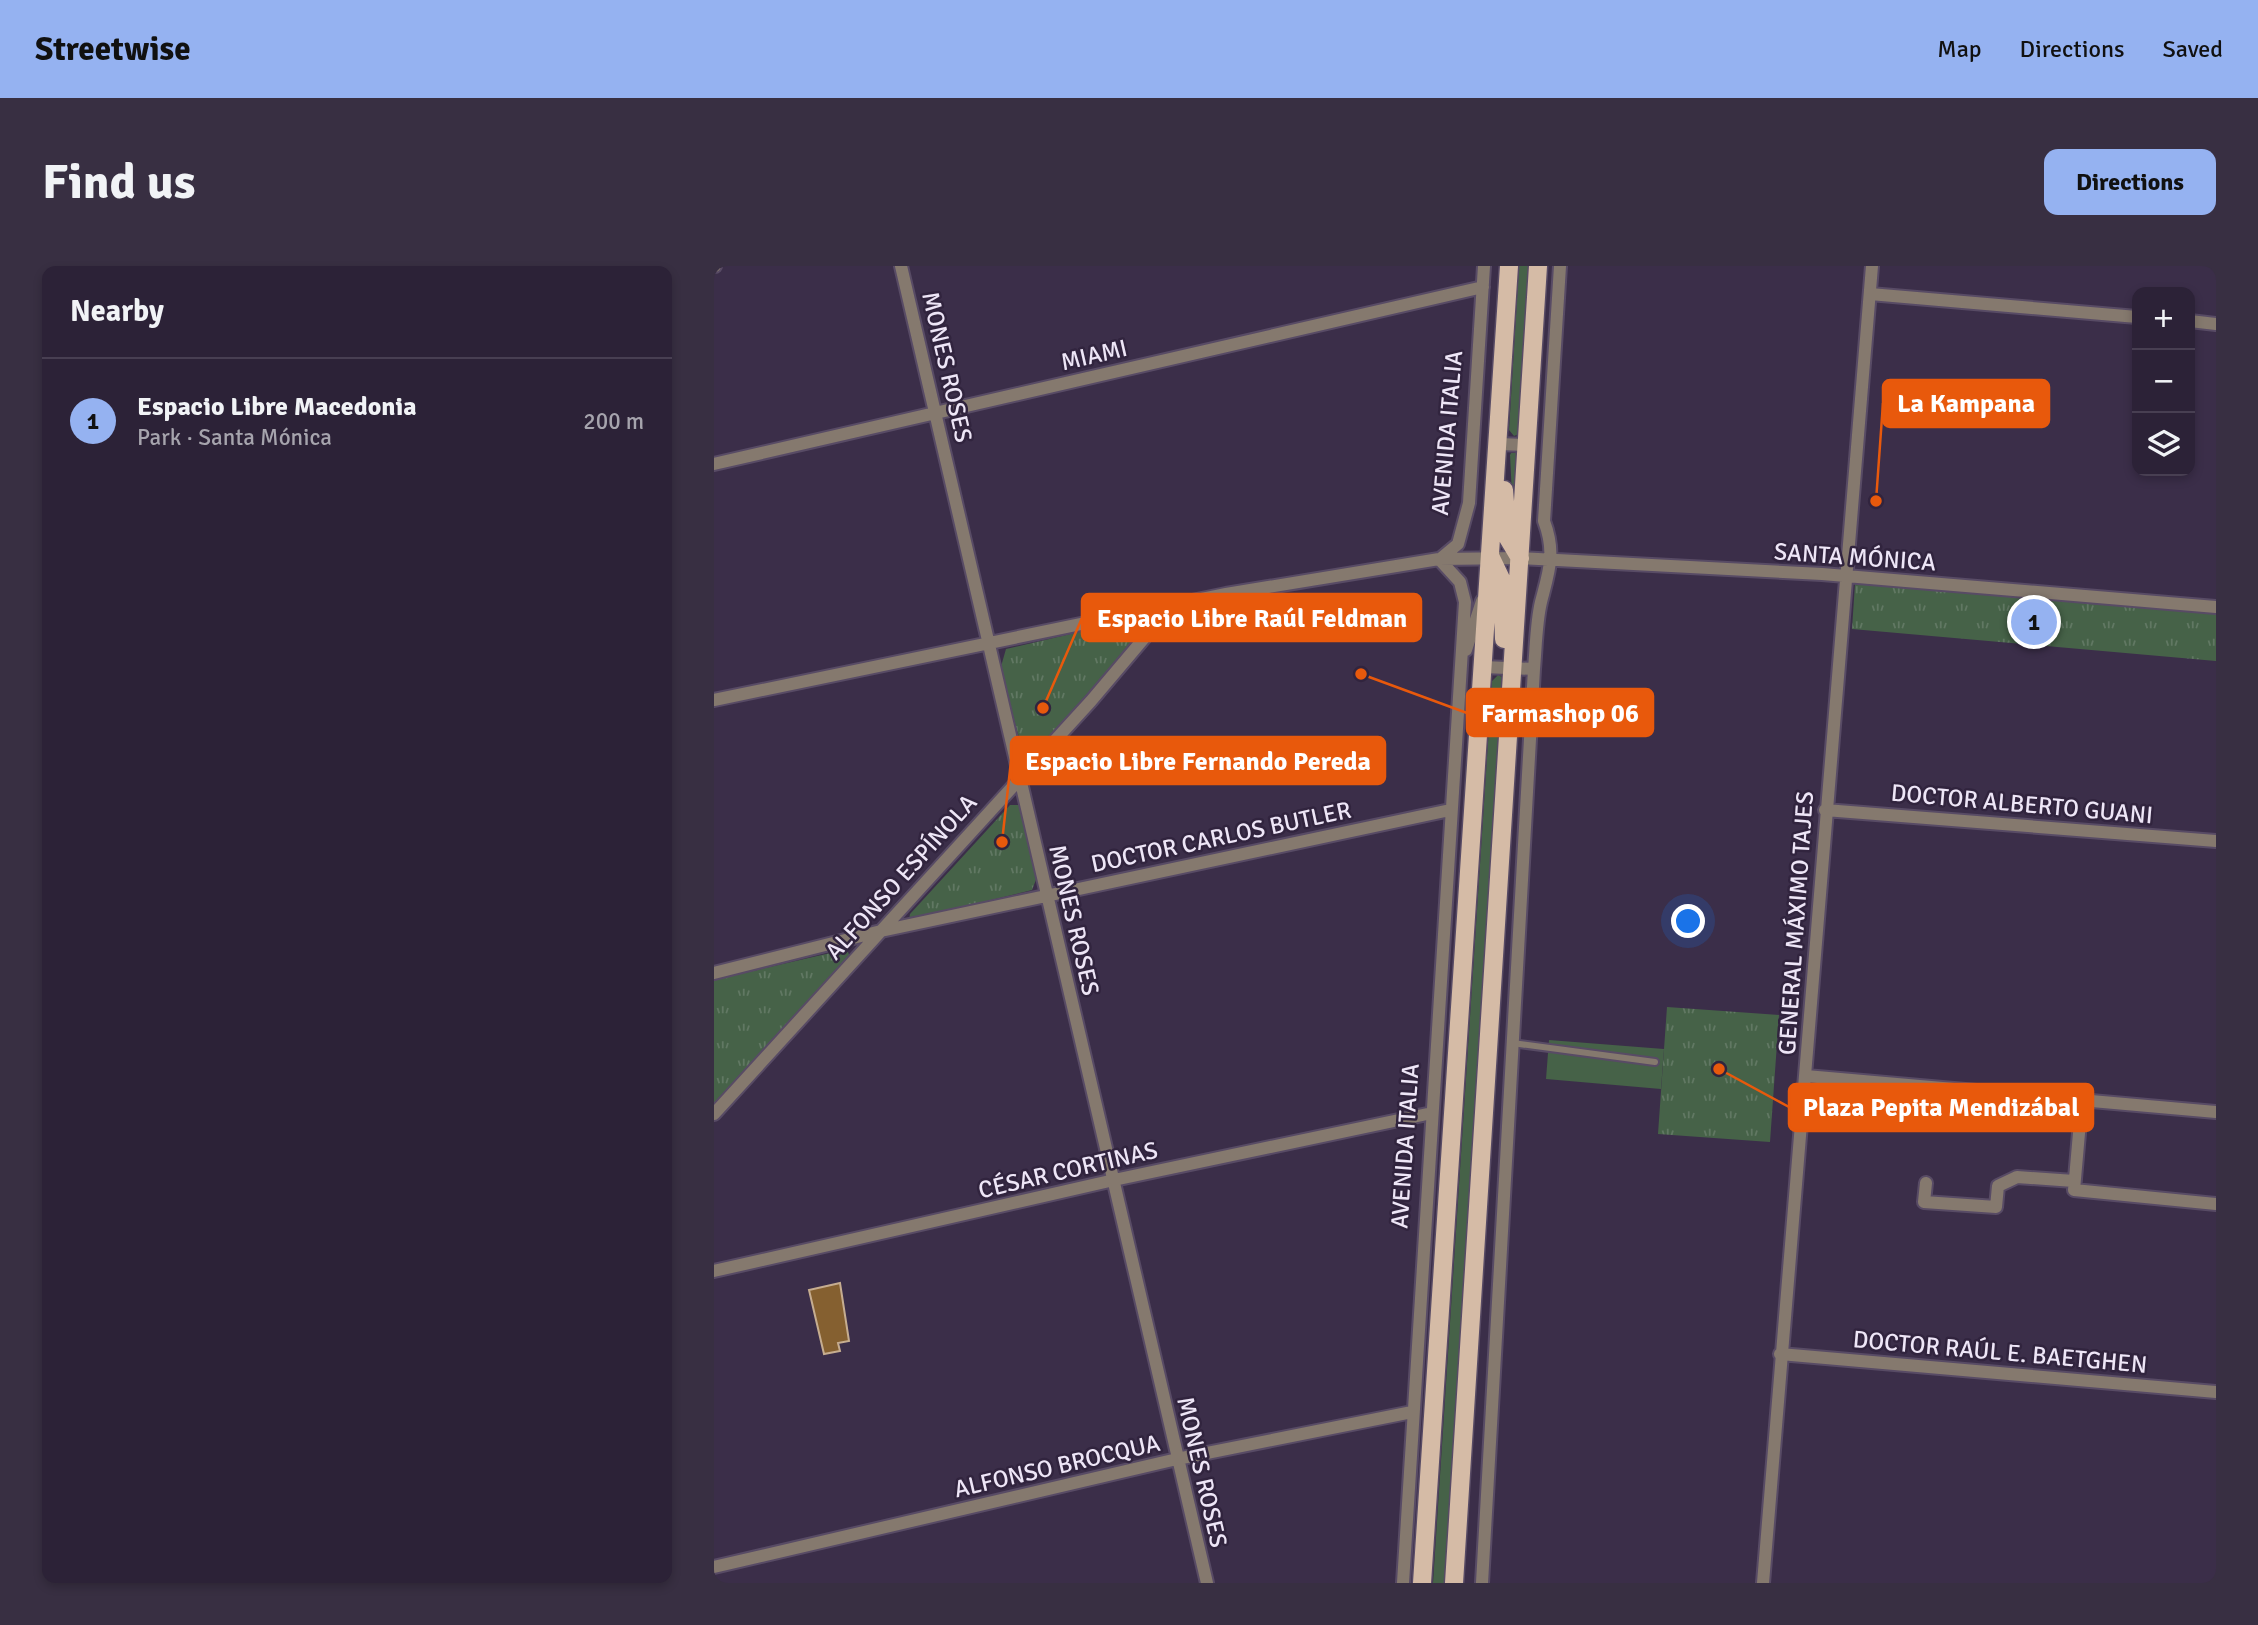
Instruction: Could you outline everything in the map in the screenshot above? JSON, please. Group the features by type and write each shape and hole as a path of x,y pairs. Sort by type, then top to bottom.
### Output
{"main road":[{"name":"AVENIDA ITALIA","path":"1422,1583 1509,266"},
{"path":"1454,1583 1538,266"},
{"path":"1498,444 1508,538 1520,558"},
{"path":"1490,557 1502,580 1506,655 1513,668"}],"street":[{"name":"MONES ROSES","path":"901,266 1207,1583"},
{"name":"AVENIDA ITALIA","path":"1403,1583 1464,592 1460,582 1439,559 1458,544 1469,503 1484,266"},
{"path":"1482,1583 1534,668 1541,603 1548,584 1551,559 1552,542 1545,521 1560,266"},
{"name":"GENERAL MÁXIMO TAJES","path":"1763,1583 1780,1354 1806,1076 1844,576 1872,266"},
{"name":"MIAMI","path":"714,464 1483,287"},
{"path":"1870,294 2132,317"},
{"path":"2195,322 2216,324"},
{"path":"1498,444 1528,445"},
{"name":"SANTA MÓNICA","path":"714,700 1173,604 1439,559 1551,559 1844,576 2216,607"},
{"name":"AVENIDA ITALIA","path":"1459,669 1488,584"},
{"name":"ALFONSO ESPÍNOLA","path":"714,1114 1019,779 1173,604"},
{"path":"1483,667 1534,668"},
{"path":"1456,712 1480,714"},
{"path":"1508,751 1529,752"},
{"name":"DOCTOR CARLOS BUTLER","path":"714,973 881,931 1450,810"},
{"name":"DOCTOR ALBERTO GUANI","path":"1825,810 2216,841"},
{"path":"1489,1040 1512,1043"},
{"path":"1806,1076 2216,1112"},
{"path":"2082,1099 2074,1190 2216,1204"},
{"name":"CÉSAR CORTINAS","path":"714,1271 1114,1180 1432,1114"},
{"path":"1926,1182 1924,1202 1996,1207 1998,1186 2017,1177 2074,1181"},
{"name":"DOCTOR RAÚL E. BAETGHEN","path":"1780,1354 2216,1392"},
{"name":"ALFONSO BROCQUA","path":"714,1567 1177,1459 1412,1412"}],"lane":[{"path":"1512,1043 1655,1062"}],"green space":[{"path":"1519,266 1532,266 1519,434 1514,436 1509,430"},
{"path":"1518,453 1514,536 1510,455"},
{"path":"1855,584 2216,614 2216,661 1852,629"},
{"path":"1152,615 1135,642 1038,753 1032,757 1024,755 1000,670 1006,649"},
{"path":"1498,675 1504,678 1446,1583 1433,1583 1492,681"},
{"path":"1010,805 1019,805 1021,808 1037,877 1032,890 909,920 910,914"},
{"path":"839,951 848,952 850,957 714,1108 714,980"},
{"path":"1667,1007 1779,1015 1770,1142 1658,1134"},
{"path":"1549,1040 1664,1049 1661,1089 1546,1079"}],"building":[{"path":"840,1283 849,1341 838,1343 840,1351 824,1354 809,1290"}],"place":[{"name":"La Kampana","path":"1876,501"},
{"name":"Espacio Libre Macedonia","path":"2034,622"},
{"name":"Farmashop 06","path":"1361,674"},
{"name":"Espacio Libre Raúl Feldman","path":"1043,708"},
{"name":"Espacio Libre Fernando Pereda","path":"1002,842"},
{"name":"Plaza Pepita Mendizábal","path":"1719,1069"}]}
